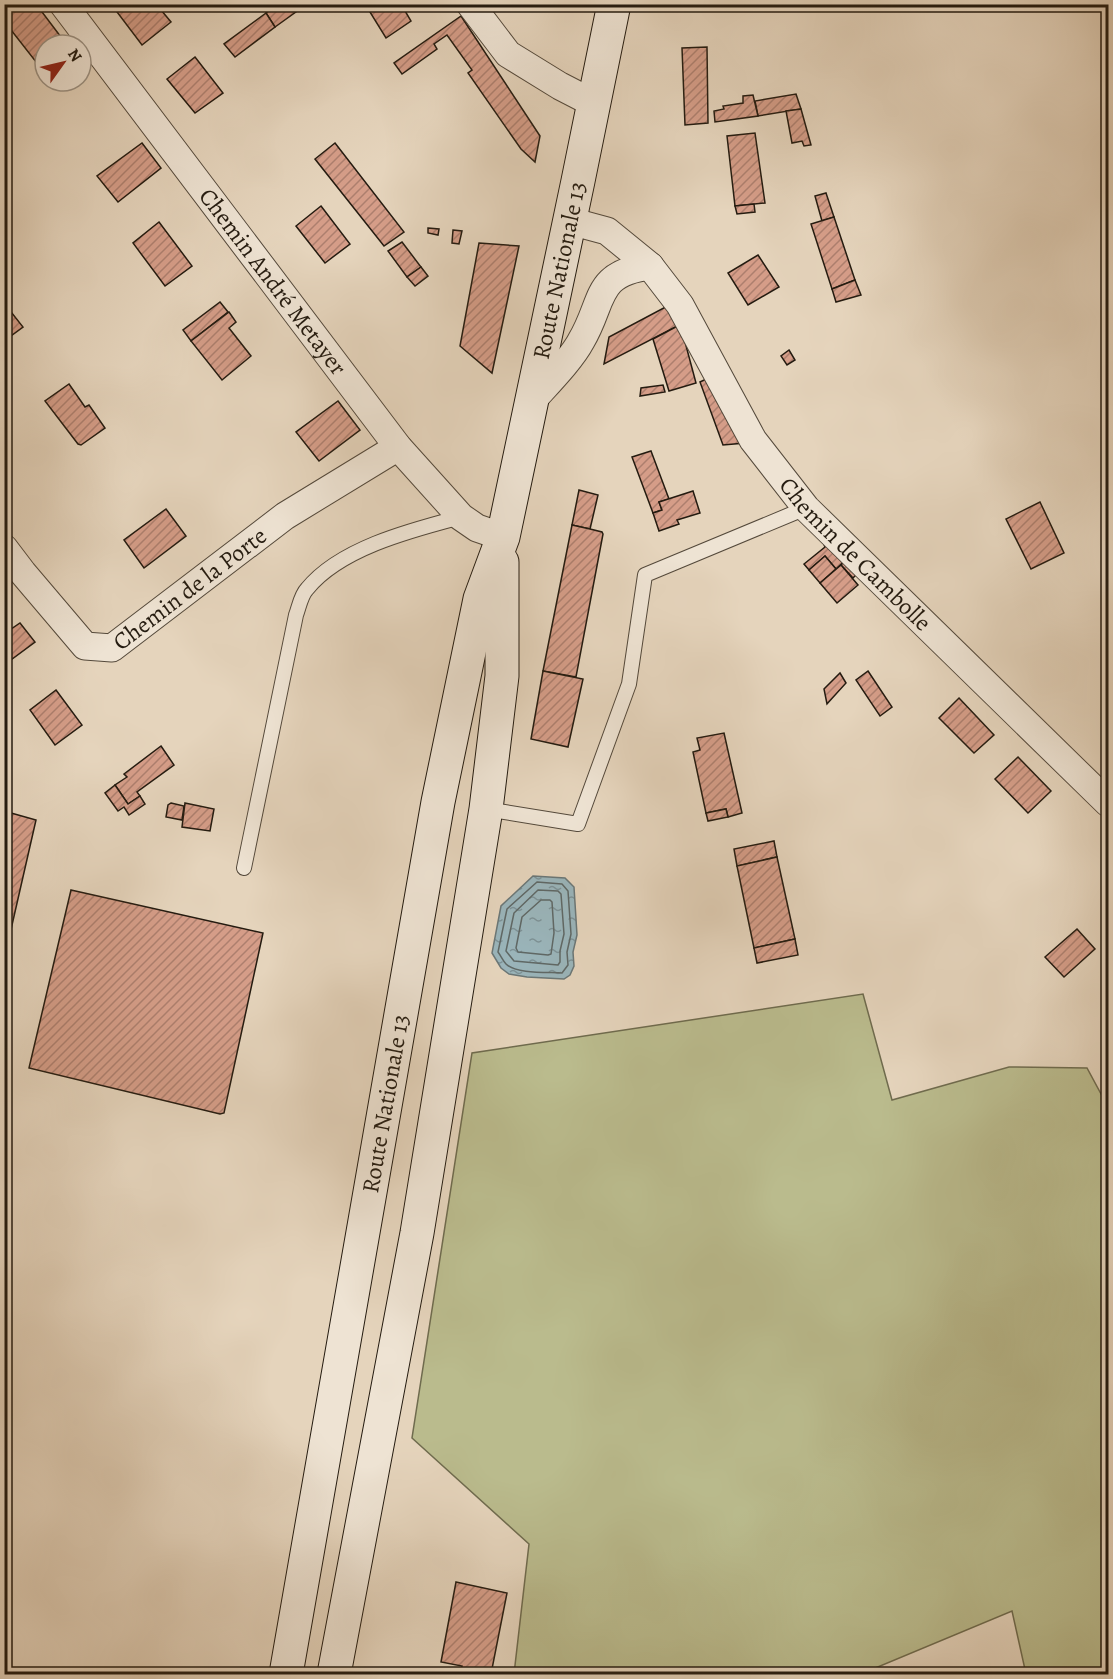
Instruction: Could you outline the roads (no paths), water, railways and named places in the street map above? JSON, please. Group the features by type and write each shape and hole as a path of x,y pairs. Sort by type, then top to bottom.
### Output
{"main road":[{"name":"Route Nationale 13","path":"286,1674 438,802 480,599 503,537 614,4"},
{"name":"Route Nationale 13","path":"334,1674 417,1233 486,809 502,676 503,537"}],"street":[{"name":"Chemin André Metayer","path":"63,4 398,447 461,517 477,528 503,537"},
{"path":"470,4 508,54 593,103"},
{"name":"Chemin de Cambolle","path":"570,221 607,231 650,266 680,305 753,440 806,508 1108,803"},
{"path":"531,402 581,342 598,301 610,280 630,269 650,266"},
{"name":"Chemin de la Porte","path":"4,548 85,646 112,648 285,516 398,447"}],"lane":[{"path":"486,809 578,824 629,684 645,575 806,508"},
{"path":"244,868 296,615 306,590 341,559 406,532 461,517"}],"water":[{"path":"533,876 565,878 574,887 577,935 573,952 574,966 570,975 564,979 509,974 501,968 492,953 501,906"}]}
